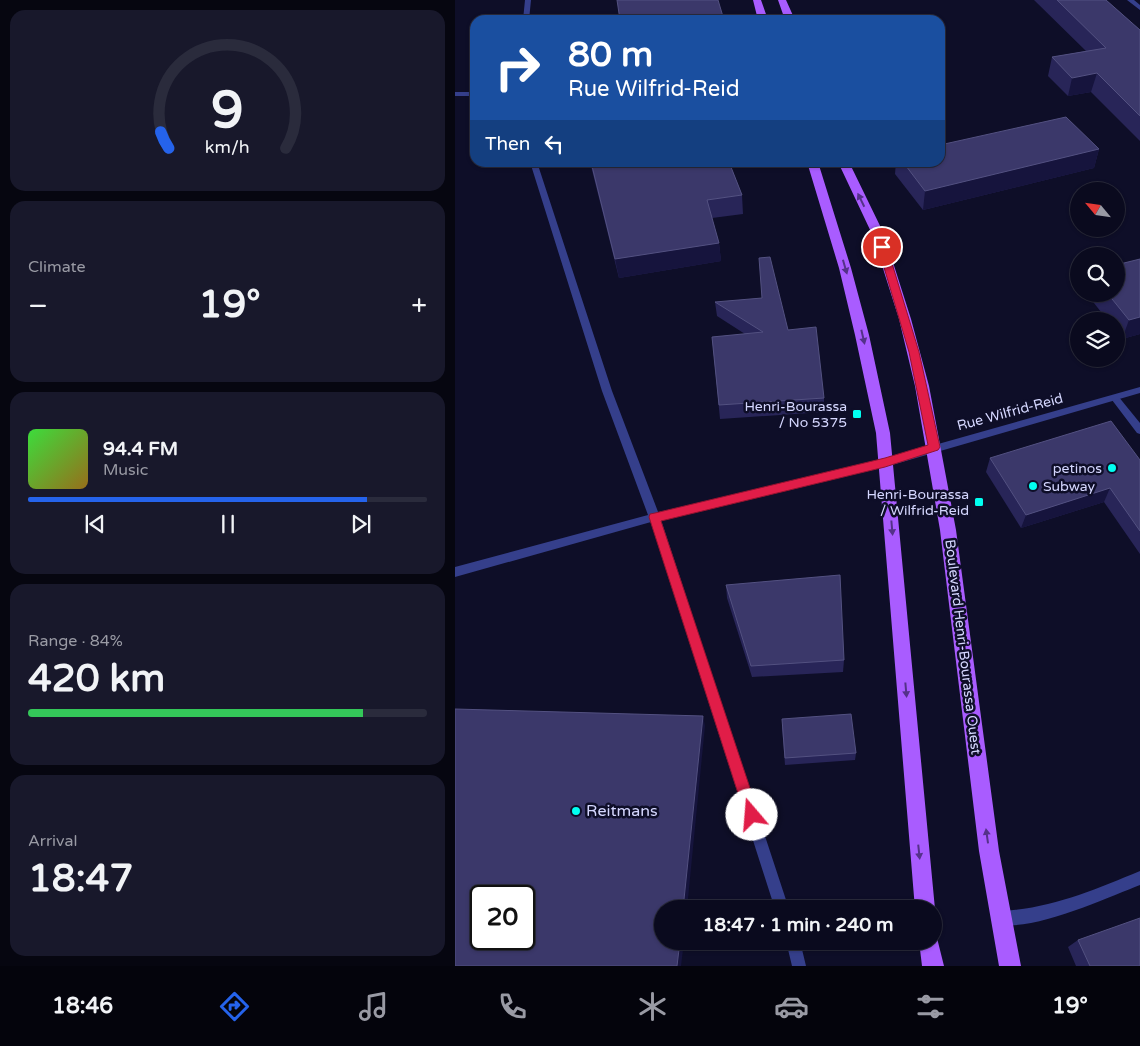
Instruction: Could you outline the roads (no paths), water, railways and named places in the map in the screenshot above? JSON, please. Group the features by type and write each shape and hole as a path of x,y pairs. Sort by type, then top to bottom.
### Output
{"main road":[{"path":"757,0 762,15"},
{"path":"782,0 788,15"},
{"path":"814,167 831,219 863,335 883,433 924,900"},
{"name":"Boulevard Henri-Bourassa Ouest","path":"845,167 877,234 897,291 923,386 956,586 989,852 1010,966"},
{"path":"930,950 933,966"}],"street":[{"path":"527,15 528,0"},
{"path":"1130,0 1140,8"},
{"path":"455,94 470,94"},
{"path":"535,167 607,391 655,517 780,900"},
{"name":"Rue Wilfrid-Reid","path":"455,572 655,517 885,462 1140,390"},
{"path":"1115,398 1140,430"},
{"path":"1000,918 1021,919 1058,911 1140,878"},
{"path":"795,950 799,966"}],"place":[{"name":"Henri-Bourassa / No 5375","path":"857,414"},
{"name":"petinos","path":"1112,468"},
{"name":"Subway","path":"1033,486"},
{"name":"Henri-Bourassa / Wilfrid-Reid","path":"979,502"},
{"name":"Reitmans","path":"576,811"}]}
